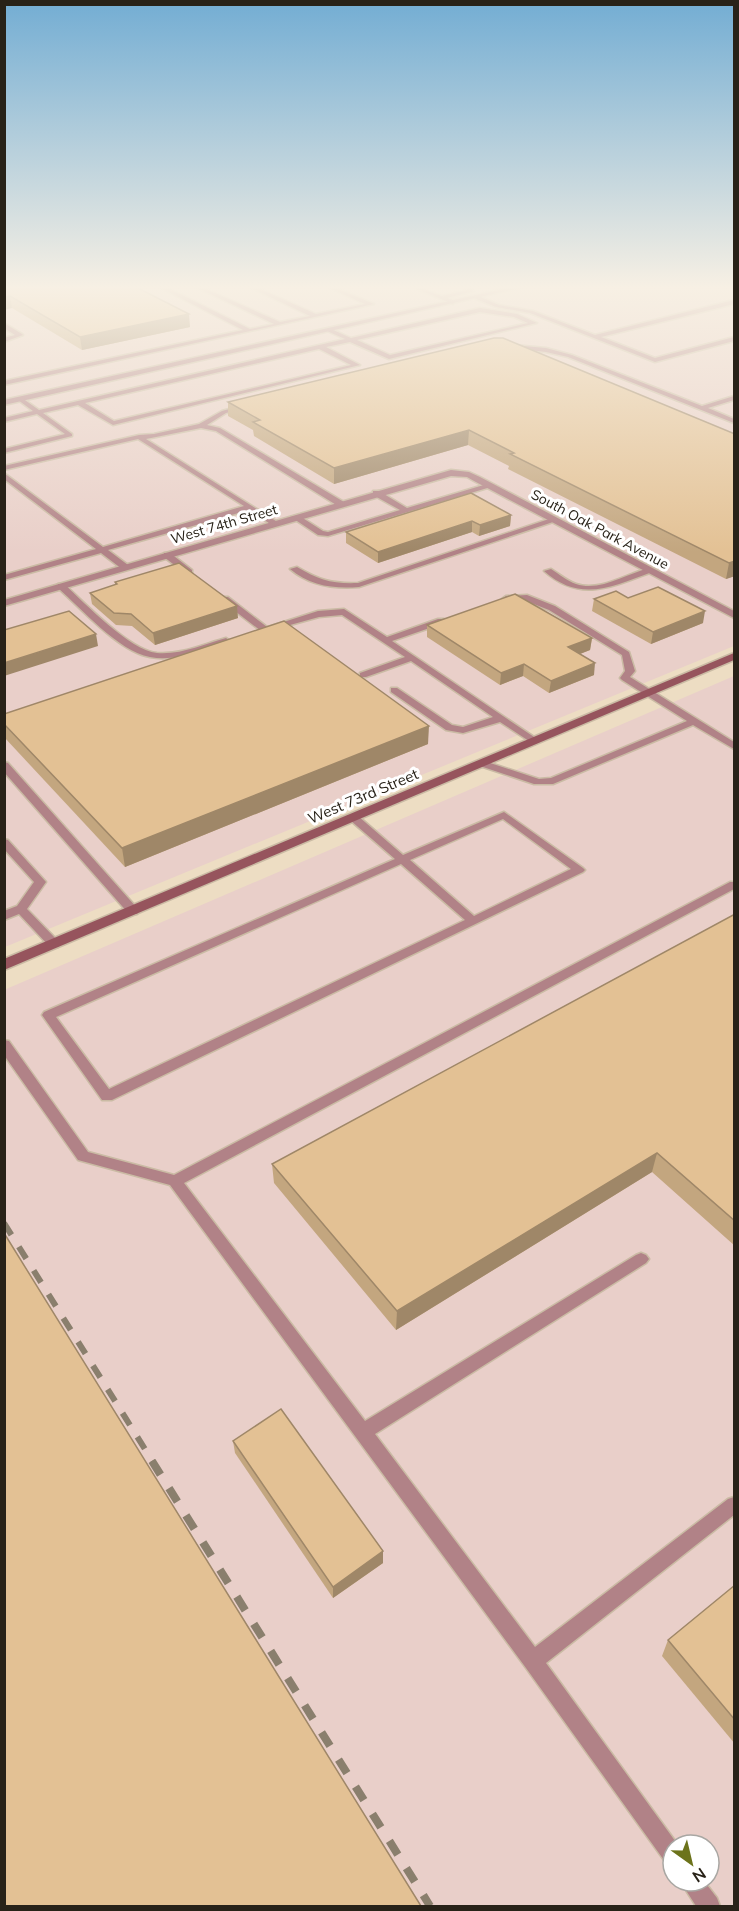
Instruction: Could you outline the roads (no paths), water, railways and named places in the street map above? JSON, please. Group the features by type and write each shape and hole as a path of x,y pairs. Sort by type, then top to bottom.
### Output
{"street":[{"path":"4,402 131,374"},
{"name":"West 74th Street","path":"4,603 452,473"},
{"name":"South Oak Park Avenue","path":"452,473 469,475 731,611"},
{"name":"West 73rd Street","path":"4,965 645,694 732,660"}],"lane":[{"path":"4,383 46,374"},
{"path":"4,420 204,374"},
{"path":"80,403 113,423 318,374"},
{"path":"616,374 735,421"},
{"path":"702,408 735,398"},
{"path":"4,450 70,435 20,399"},
{"path":"4,468 139,437 201,426 224,412 248,406"},
{"path":"201,426 218,429 341,504"},
{"path":"139,437 274,523"},
{"path":"4,475 125,567"},
{"path":"295,517 321,533 328,534 490,486"},
{"path":"376,494 407,511"},
{"path":"4,578 250,507"},
{"path":"294,569 320,584 359,585 555,520"},
{"path":"167,555 193,575"},
{"path":"548,571 575,587 591,588 614,583 649,570"},
{"path":"62,586 134,647 150,654 180,653 236,638"},
{"path":"220,596 260,631 318,614 344,612 535,741"},
{"path":"492,603 527,598 552,608 626,654 630,671 625,678 645,694 735,746"},
{"path":"78,613 88,609"},
{"path":"386,640 450,618"},
{"path":"363,675 411,658"},
{"path":"394,690 448,728 463,730 501,718"},
{"path":"481,764 538,782 553,782 693,722"},
{"path":"4,765 133,911"},
{"path":"504,815 579,870 107,1096 48,1016 403,860 504,815"},
{"path":"354,818 473,921"},
{"path":"4,842 40,882 21,909 4,916"},
{"path":"175,1181 735,885"},
{"path":"21,909 54,944"},
{"path":"4,1044 83,1156 175,1181 533,1661 661,1839"},
{"path":"363,1432 640,1259"},
{"path":"533,1661 735,1505"},
{"path":"700,1893 709,1906"}],"railway":[{"path":"4,1223 153,1462"},
{"path":"152,1461 430,1906"}]}
